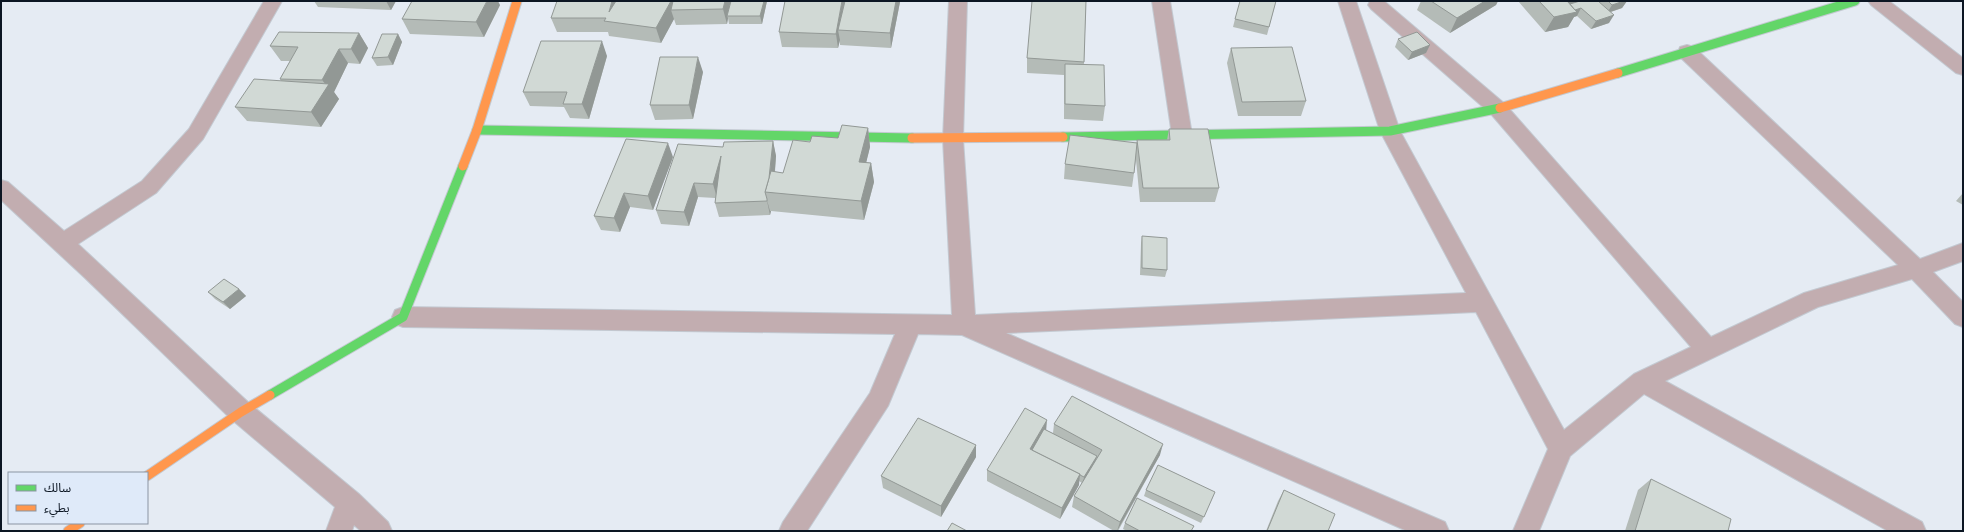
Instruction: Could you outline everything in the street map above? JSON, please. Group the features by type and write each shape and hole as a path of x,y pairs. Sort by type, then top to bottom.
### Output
{"street":[{"path":"64,242 149,187 190,140 274,1"},
{"path":"403,318 477,130 517,1"},
{"path":"958,1 954,139 964,325"},
{"path":"1161,1 1182,135"},
{"path":"1348,1 1390,131 1561,448"},
{"path":"477,130 954,139 1390,131 1498,109 1856,1"},
{"path":"1877,1 1963,68"},
{"path":"1379,2 1498,109 1708,350"},
{"path":"1687,52 1916,269 1963,317"},
{"path":"1,188 64,242 241,412 350,502 379,531"},
{"path":"1526,531 1561,448 1642,381 1812,300 1916,269 1963,252"},
{"path":"148,475 241,412 403,318 964,325 1483,302"},
{"path":"792,531 880,399 910,325"},
{"path":"964,325 1436,531"},
{"path":"1642,381 1913,531"},
{"path":"339,531 350,502"},
{"path":"68,531 78,524"}],"building":[{"path":"412,1 487,1 476,22 402,19"},
{"path":"557,1 612,1 609,12 616,1 671,1 656,28 604,21 606,18 551,18"},
{"path":"673,1 725,1 723,9 671,10"},
{"path":"731,1 764,1 760,16 727,16"},
{"path":"785,1 842,1 836,34 779,32"},
{"path":"845,1 896,1 890,33 838,30"},
{"path":"1032,1 1086,1 1084,62 1027,58"},
{"path":"1240,1 1276,1 1269,27 1235,19"},
{"path":"1431,1 1485,1 1457,18"},
{"path":"1539,1 1567,1 1577,12 1554,17"},
{"path":"1580,1 1598,1 1614,15 1596,21 1581,8 1575,10 1570,4"},
{"path":"1608,1 1624,1 1612,5"},
{"path":"279,32 359,33 351,49 339,49 322,80 280,79 298,47 270,46"},
{"path":"1417,32 1430,45 1412,52 1398,39"},
{"path":"382,34 398,34 388,57 372,58"},
{"path":"541,41 602,41 582,104 563,104 567,92 523,92"},
{"path":"1292,47 1306,101 1242,102 1231,48"},
{"path":"660,57 698,57 689,105 650,105"},
{"path":"1065,64 1104,65 1105,106 1065,104"},
{"path":"254,79 329,84 311,112 235,107"},
{"path":"842,125 868,128 859,162 871,163 861,201 765,192 771,171 783,173 793,140 810,142 812,136 838,138"},
{"path":"1169,129 1208,129 1219,188 1143,188 1137,140 1170,140"},
{"path":"1070,135 1137,143 1134,173 1065,164"},
{"path":"626,139 668,143 648,196 624,193 614,218 594,216"},
{"path":"773,141 769,178 765,192 767,201 715,203 721,156 713,184 694,183 684,212 656,210 678,144 723,147 724,142"},
{"path":"1142,236 1167,238 1167,270 1142,268"},
{"path":"224,279 239,289 223,302 208,292"},
{"path":"1072,396 1163,444 1120,522 1074,496 1102,450 1054,424"},
{"path":"1025,408 1047,420 1030,449 1080,474 1062,508 987,470"},
{"path":"918,418 976,445 941,506 881,476"},
{"path":"1044,429 1097,456 1084,477 1032,450"},
{"path":"1158,465 1215,492 1204,517 1146,490"},
{"path":"1651,479 1731,519 1728,531 1635,531"},
{"path":"1284,490 1335,514 1328,531 1267,531"},
{"path":"1137,498 1194,526 1191,531 1140,531 1125,523"},
{"path":"952,523 967,531 947,531"}],"traffic: fast":[{"path":"1618,73 1855,1"},
{"path":"1063,137 1390,131 1500,108"},
{"path":"477,130 912,138"},
{"path":"270,395 403,317 463,166"}],"traffic: slow":[{"path":"463,166 477,130 517,1"},
{"path":"1500,108 1618,73"},
{"path":"912,138 1063,137"},
{"path":"148,475 241,412 270,395"},
{"path":"68,531 78,524"}]}
